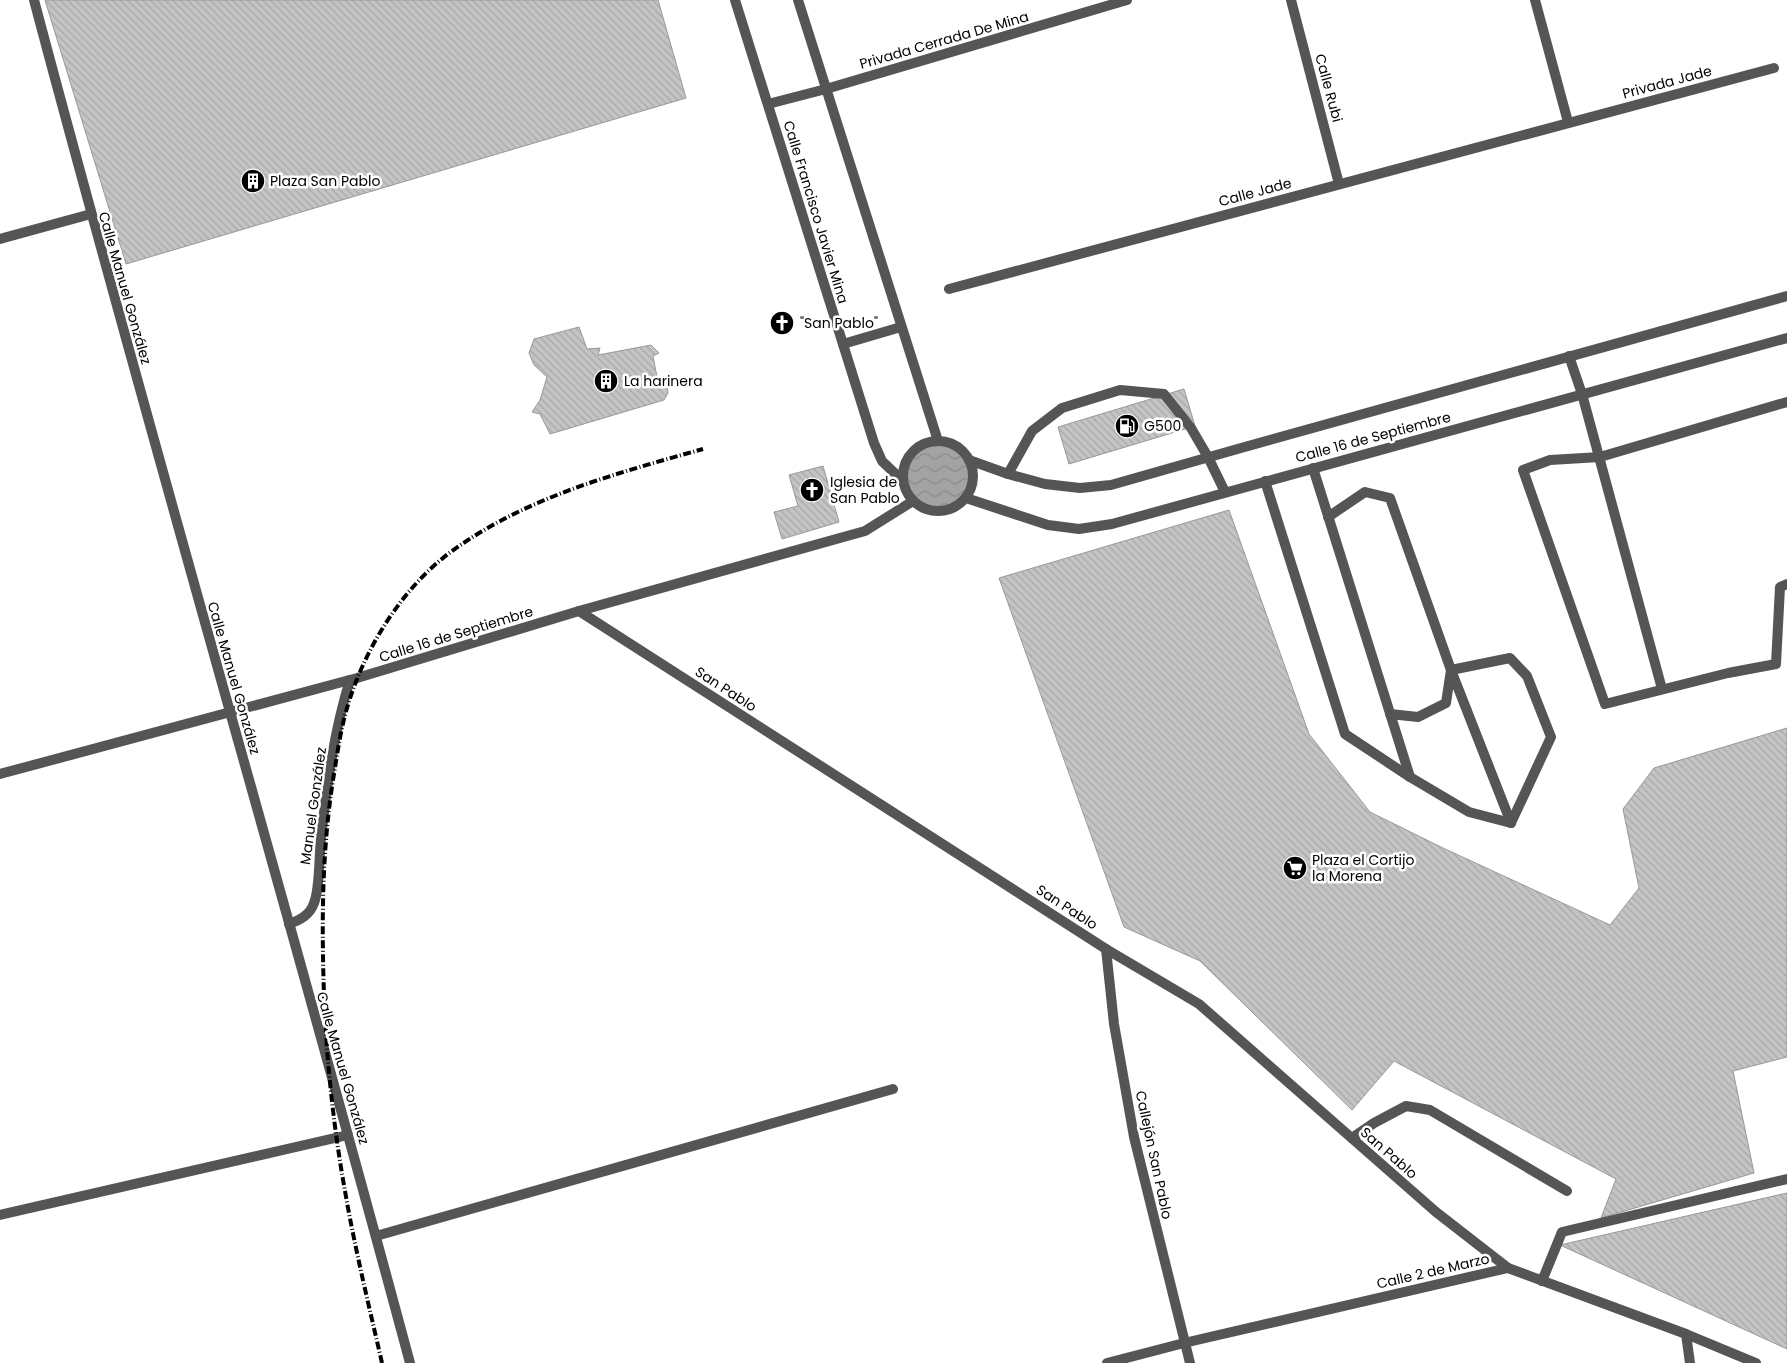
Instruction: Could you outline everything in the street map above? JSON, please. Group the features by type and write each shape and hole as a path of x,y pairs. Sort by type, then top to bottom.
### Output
{"street":[{"name":"Calle Manuel González","path":"34,0 90,214 410,1363"},
{"name":"Calle Francisco Javier Mina","path":"735,0 874,443 882,461 902,480"},
{"path":"798,0 938,440"},
{"name":"Privada Cerrada De Mina","path":"768,104 826,89 1127,0"},
{"name":"Calle Rubi","path":"1291,0 1339,184"},
{"path":"1535,0 1568,122"},
{"name":"Privada Jade","path":"1568,122 1774,68"},
{"name":"Calle Jade","path":"949,289 1568,122"},
{"path":"0,239 90,214"},
{"name":"Calle 16 de Septiembre","path":"969,460 1008,474 1045,484 1080,488 1111,485 1787,296"},
{"path":"843,344 901,327"},
{"name":"Calle 16 de Septiembre","path":"966,498 1048,525 1078,529 1112,524 1787,338"},
{"path":"1569,356 1600,457 1662,689"},
{"path":"1008,474 1032,431 1062,408 1120,390 1164,394 1191,428 1226,492"},
{"path":"1787,402 1600,457 1550,460 1523,470 1605,704 1662,689 1776,664 1780,587 1787,584"},
{"path":"938,440 951,443 961,450 969,460 973,473 972,486 966,498 954,508 940,512 926,509 913,501 906,492 902,480 903,468 908,457 916,448 926,442 938,440"},
{"path":"1313,468 1410,777"},
{"path":"1265,481 1345,734 1410,777 1469,812 1511,823"},
{"path":"1328,517 1365,492 1390,498 1451,670 1511,823"},
{"name":"Calle 16 de Septiembre","path":"0,774 350,680 579,611 865,531 913,501"},
{"name":"San Pablo","path":"579,611 1106,949 1199,1004 1436,1212 1508,1268"},
{"path":"1451,670 1510,658 1527,676 1551,736 1511,823"},
{"path":"1390,714 1418,717 1446,703 1451,670"},
{"name":"Manuel González","path":"289,924 300,920 309,913 317,895 319,850 326,793 343,702 350,680"},
{"name":"Callejón San Pablo","path":"1106,949 1114,1024 1134,1137 1190,1363"},
{"path":"376,1236 893,1089"},
{"path":"1352,1138 1374,1123 1406,1106 1430,1110 1567,1191"},
{"path":"0,1215 348,1135"},
{"path":"1542,1281 1562,1232 1787,1179"},
{"name":"Calle 2 de Marzo","path":"1107,1363 1184,1343 1508,1268 1686,1334 1756,1363"},
{"path":"1686,1334 1690,1363"}],"water":[{"path":"938,441 951,444 963,451 970,463 973,476 970,489 963,501 951,508 938,511 925,508 913,501 906,489 903,476 906,463 913,451 925,444"}],"building":[{"name":"Plaza San Pablo","path":"45,0 658,0 686,98 126,264"},
{"name":"La harinera","path":"579,327 587,349 600,348 598,355 651,345 659,353 653,356 657,377 666,377 668,393 664,400 550,434 540,414 532,412 540,400 547,377 534,365 529,353 534,339"},
{"name":"G500","path":"1184,389 1195,426 1069,464 1058,427"},
{"name":"Iglesia de San Pablo","path":"823,466 839,522 782,539 774,512 798,506 789,475"},
{"name":"Plaza el Cortijo la Morena","path":"1229,510 1309,734 1370,812 1610,925 1639,888 1623,809 1654,768 1787,728 1787,1057 1733,1071 1754,1173 1601,1218 1616,1179 1394,1061 1352,1110 1200,961 1124,927 999,578"},
{"path":"1787,1193 1787,1349 1560,1245"}],"railway":[{"path":"382,1363 353,1234 340,1162 329,1073 324,985 323,889 328,824 341,735 354,686 374,644 399,604 431,569 448,554 477,534 507,517 570,490 603,478 703,449"}],"place":[{"name":"Plaza San Pablo","path":"253,181"},
{"name":"\"San Pablo\"","path":"782,323"},
{"name":"La harinera","path":"606,381"},
{"name":"G500","path":"1127,426"},
{"name":"Iglesia de San Pablo","path":"812,490"},
{"name":"Plaza el Cortijo la Morena","path":"1295,868"}]}
